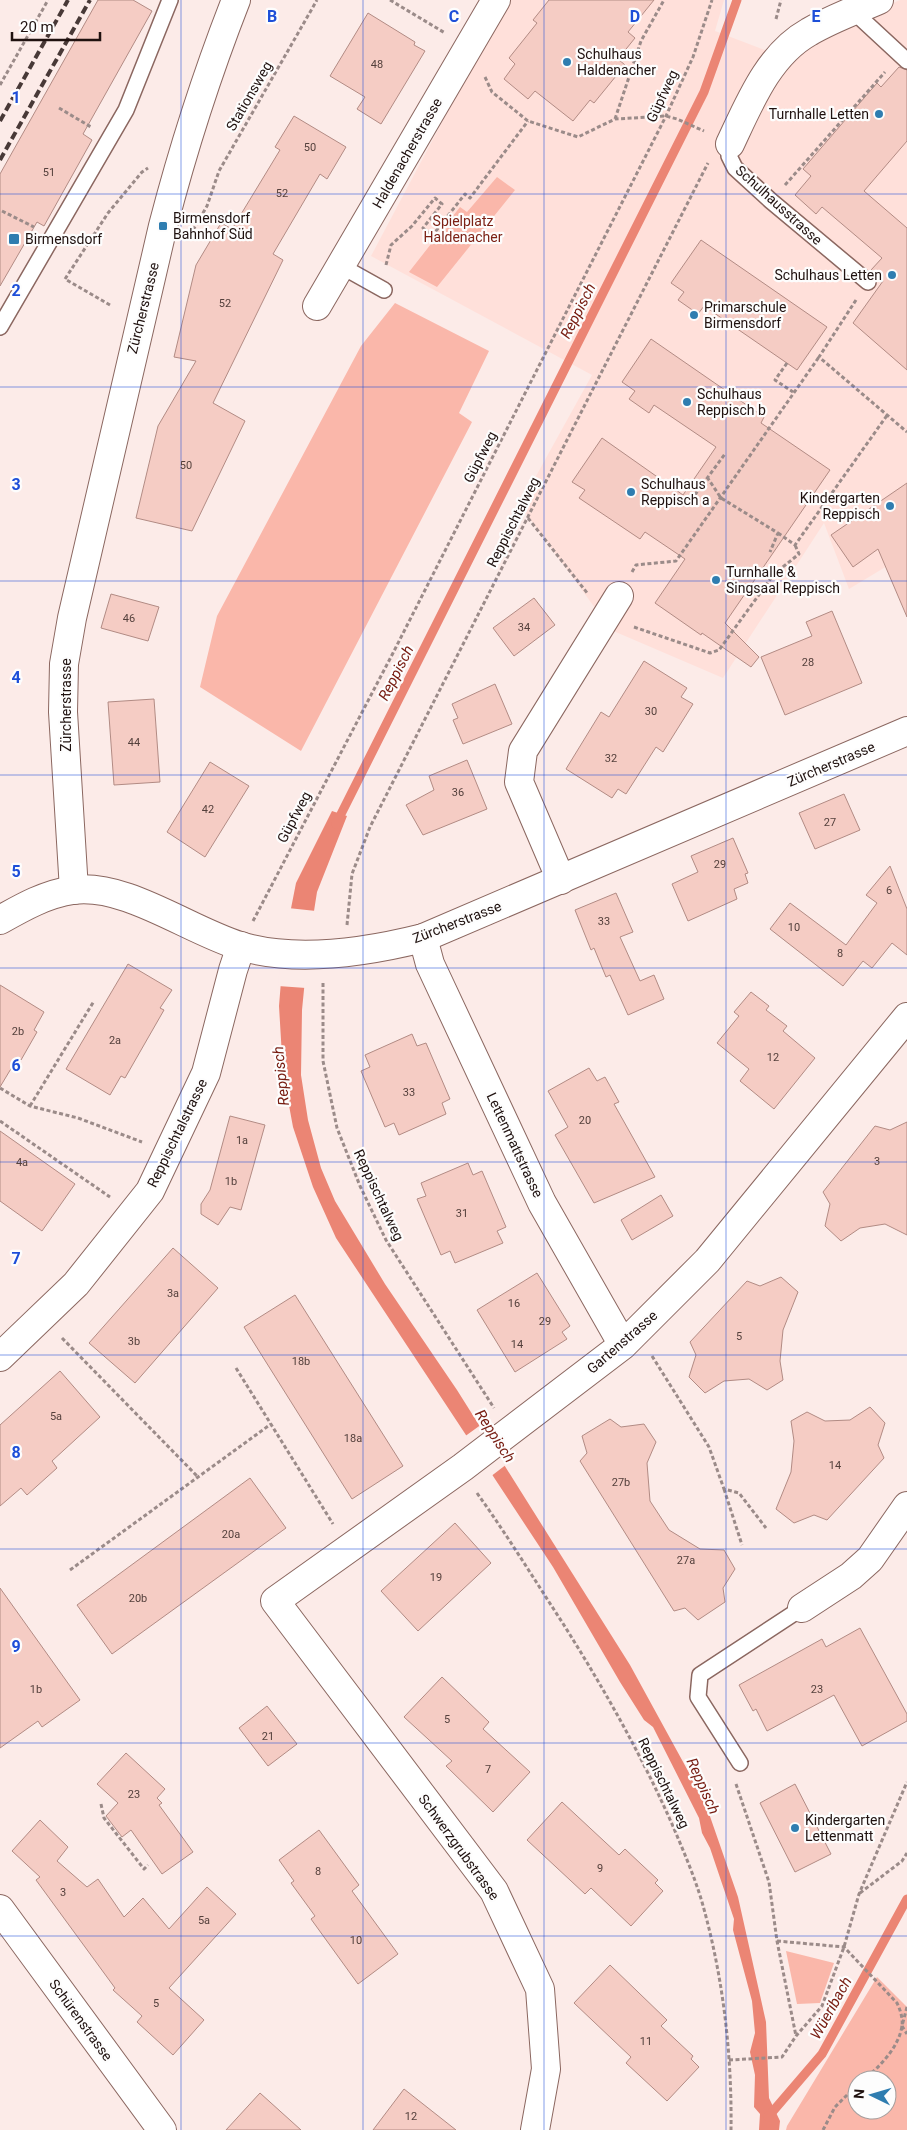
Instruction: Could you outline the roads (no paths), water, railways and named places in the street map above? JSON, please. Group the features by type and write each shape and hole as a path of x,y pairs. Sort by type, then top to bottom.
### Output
{"street":[{"name":"Zürcherstrasse","path":"236,0 218,45 162,226 72,618 64,664 63,712 74,890 107,892 130,898 198,930 241,946 269,951 326,967 384,947 423,938 907,731"},
{"name":"Haldenacherstrasse","path":"316,306 496,0"},
{"path":"720,139 782,54 807,32 879,0"},
{"path":"561,880 519,782 523,751 613,606"},
{"path":"0,920 29,903 74,890"},
{"name":"Lettenmattstrasse","path":"423,938 430,964 542,1203 623,1345"},
{"name":"Reppischtalstrasse","path":"0,1356 76,1284 150,1191 206,1073 241,946"},
{"name":"Gartenstrasse","path":"276,1601 348,1549 468,1476 501,1424 623,1345 707,1261 907,1016"},
{"path":"802,1608 851,1576 870,1559 907,1506"},
{"name":"Schwerzgrubstrasse","path":"276,1601 494,1891 540,1989 546,2069 535,2130"},
{"name":"Schürenstrasse","path":"0,1909 162,2130"}],"lane":[{"path":"0,327 126,110 170,0"},
{"path":"853,11 903,58"},
{"name":"Schulhausstrasse","path":"720,139 735,168 771,201 868,282"},
{"path":"341,266 380,287"},
{"path":"740,1763 698,1697 700,1675 802,1608"}],"waterway":[{"name":"Reppisch","path":"336,824 704,92 737,0"},
{"name":"Wüeribach","path":"768,2117 822,2054 907,1899"}],"railway":[{"path":"0,121 68,0"},
{"path":"0,160 90,0"}],"place":[{"name":"Schulhaus Haldenacher","path":"567,62"},
{"name":"Turnhalle Letten","path":"879,114"},
{"name":"Birmensdorf Bahnhof Süd","path":"163,226"},
{"name":"Birmensdorf","path":"14,239"},
{"name":"Schulhaus Letten","path":"892,275"},
{"name":"Primarschule Birmensdorf","path":"694,315"},
{"name":"Schulhaus Reppisch b","path":"687,402"},
{"name":"Schulhaus Reppisch a","path":"631,492"},
{"name":"Kindergarten Reppisch","path":"890,506"},
{"name":"Turnhalle & Singsaal Reppisch","path":"716,580"},
{"name":"Kindergarten Lettenmatt","path":"795,1828"}],"park label":[{"name":"Spielplatz Haldenacher","path":"463,230"}]}
